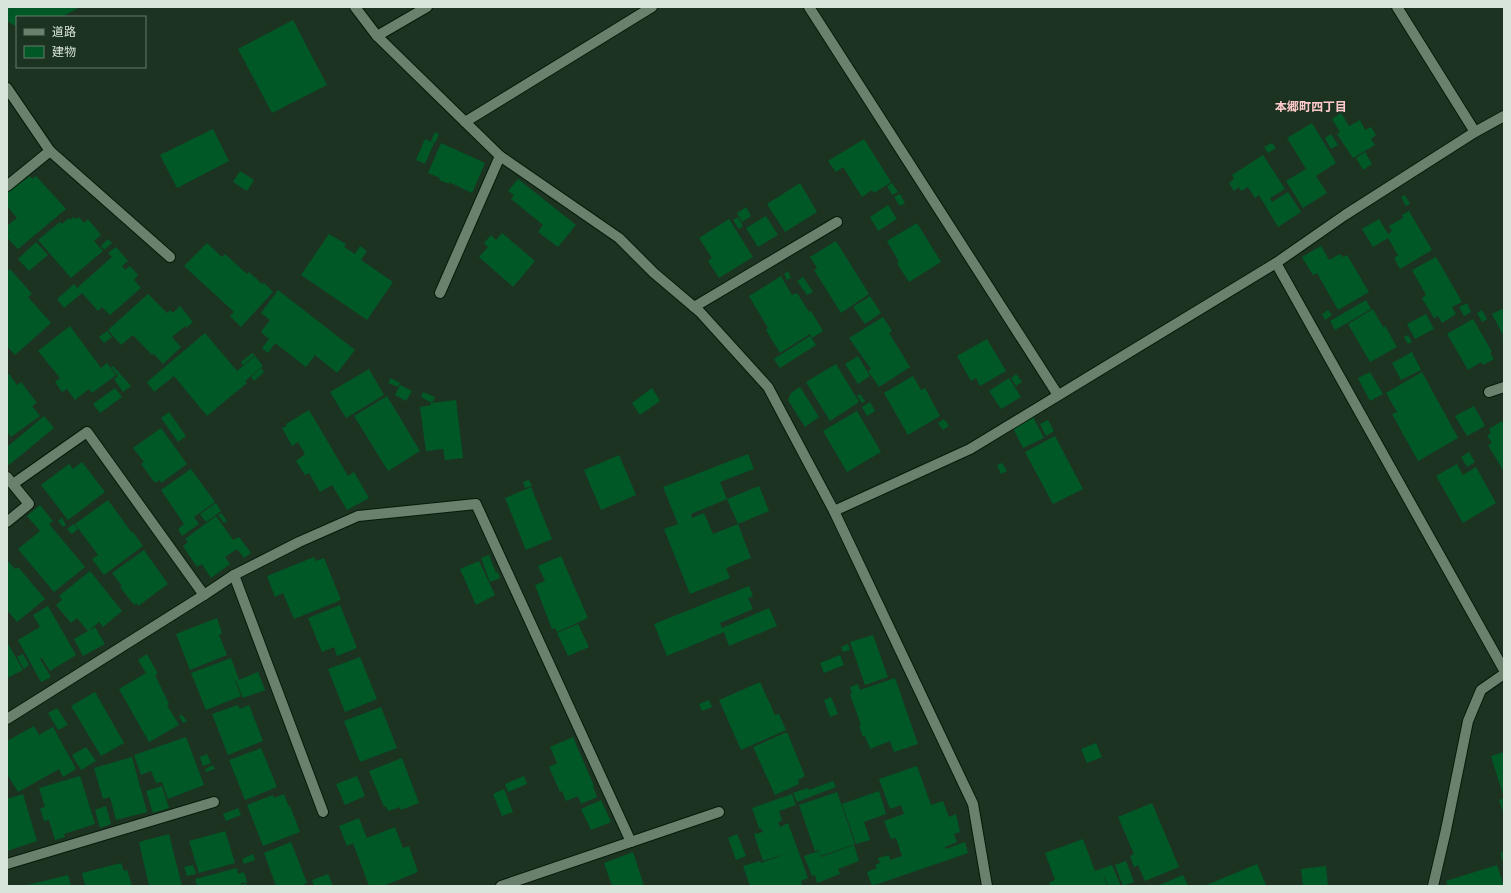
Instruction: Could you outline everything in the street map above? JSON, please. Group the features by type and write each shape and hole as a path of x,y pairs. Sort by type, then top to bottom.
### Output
{"street":[{"path":"355,7 377,36 500,156 619,238 654,273 694,307 768,387 834,511 973,804 987,886"},
{"path":"377,36 427,7"},
{"path":"465,122 652,7"},
{"path":"809,7 1058,395"},
{"path":"1397,7 1474,132"},
{"path":"7,88 50,151 170,257"},
{"path":"834,511 970,449 1276,263 1345,215 1474,132 1504,116"},
{"path":"7,186 50,151"},
{"path":"440,293 500,156"},
{"path":"694,307 837,222"},
{"path":"1276,263 1504,670"},
{"path":"1489,392 1504,387"},
{"path":"7,522 29,504 10,480 87,432 204,594"},
{"path":"7,719 234,575 299,542 358,516 476,504 631,842"},
{"path":"234,575 323,812"},
{"path":"1433,886 1468,721 1481,690 1504,674"},
{"path":"7,864 214,802"},
{"path":"501,886 719,812"}],"building":[{"path":"7,7 80,7 64,16 16,16 16,26 7,21"},
{"path":"293,20 327,85 272,113 238,49"},
{"path":"1341,113 1349,126 1360,120 1365,130 1371,127 1376,135 1371,139 1375,145 1353,158 1337,134 1340,132 1332,119"},
{"path":"1312,123 1336,163 1316,176 1327,193 1303,208 1286,181 1306,169 1287,138"},
{"path":"213,129 229,161 177,188 160,155"},
{"path":"435,132 439,134 435,143 431,141"},
{"path":"1331,134 1338,145 1331,149 1325,138"},
{"path":"425,139 434,143 425,164 416,160"},
{"path":"864,139 891,182 874,193 872,190 862,197 843,167 836,172 828,161"},
{"path":"441,143 485,163 472,193 449,182 449,184 439,180 440,178 428,173"},
{"path":"1272,143 1276,148 1268,153 1264,147"},
{"path":"1365,152 1372,164 1363,170 1356,158"},
{"path":"1263,155 1285,189 1270,198 1272,202 1288,192 1301,212 1278,227 1259,195 1255,198 1248,187 1241,191 1239,187 1234,191 1229,183 1234,179 1232,175"},
{"path":"240,171 254,180 247,191 233,182"},
{"path":"30,176 32,179 36,176 66,209 18,249 7,238 9,233 7,226 17,218 7,206 7,190 20,179 22,182"},
{"path":"518,179 576,225 558,247 538,232 543,225 511,199 514,195 508,191"},
{"path":"800,183 817,212 785,232 767,204"},
{"path":"892,183 898,192 892,195 887,186"},
{"path":"900,194 905,203 900,206 894,197"},
{"path":"1405,195 1410,204 1406,206 1401,197"},
{"path":"888,205 897,219 878,231 870,217"},
{"path":"746,207 751,216 742,222 737,213"},
{"path":"1409,211 1432,250 1400,269 1394,258 1398,255 1388,238 1373,247 1362,229 1379,219 1388,234 1392,231 1389,226 1403,218 1402,215"},
{"path":"766,216 778,235 758,247 746,228"},
{"path":"74,217 76,219 79,217 84,223 88,219 101,235 94,241 103,251 71,278 38,240 60,222 62,224 69,218 70,220"},
{"path":"738,217 743,226 739,229 733,220"},
{"path":"729,219 753,257 719,278 708,261 712,258 699,238"},
{"path":"917,223 941,262 909,282 897,263 899,262 887,241"},
{"path":"502,233 535,261 513,287 479,257 488,247 484,243 491,235 496,240"},
{"path":"329,234 346,244 344,247 355,254 360,246 367,251 361,260 393,282 367,320 301,275"},
{"path":"108,239 112,243 104,250 101,246"},
{"path":"836,241 869,294 841,313 814,270 817,268 810,257"},
{"path":"36,242 48,255 29,271 18,259"},
{"path":"207,243 222,257 225,254 247,274 249,272 273,292 241,327 230,316 234,312 184,266"},
{"path":"1321,246 1329,260 1340,254 1343,257 1347,255 1369,292 1338,310 1317,273 1313,275 1302,257"},
{"path":"116,247 128,261 122,266 125,270 130,266 138,275 134,280 141,288 110,315 102,307 98,311 82,293 64,308 57,299 74,284 77,288 112,257 108,253"},
{"path":"1436,257 1462,302 1452,307 1456,314 1442,323 1438,316 1434,318 1422,298 1426,295 1412,270"},
{"path":"10,269 32,294 28,297 51,323 15,355 7,346 7,272"},
{"path":"788,271 791,278 787,280 784,274"},
{"path":"781,276 792,295 797,293 809,312 811,311 823,331 812,338 810,334 780,353 766,330 768,328 749,296"},
{"path":"803,277 813,292 807,295 797,281"},
{"path":"278,290 355,350 337,373 315,355 306,367 275,343 268,353 262,348 269,339 261,332 270,320 261,313"},
{"path":"148,294 167,313 170,310 173,313 180,306 193,322 186,328 185,326 172,337 181,347 163,364 133,335 121,345 108,330"},
{"path":"870,296 881,313 865,324 853,307"},
{"path":"1366,300 1371,309 1335,330 1330,321"},
{"path":"1467,303 1471,312 1464,316 1459,307"},
{"path":"1504,308 1504,337 1492,314"},
{"path":"1373,309 1397,347 1370,362 1348,324"},
{"path":"1328,310 1332,315 1325,320 1322,314"},
{"path":"1482,310 1487,319 1482,322 1477,313"},
{"path":"1426,314 1434,329 1415,339 1407,324"},
{"path":"883,317 892,331 889,333 910,367 879,387 868,371 871,369 849,338"},
{"path":"1473,319 1492,352 1490,353 1494,359 1483,365 1481,362 1468,370 1447,334"},
{"path":"70,326 101,368 107,363 116,375 92,393 89,389 75,400 67,389 62,392 55,382 60,378 38,351"},
{"path":"107,331 112,337 104,343 99,337"},
{"path":"205,333 237,371 255,356 263,366 245,381 247,383 207,416 174,376 154,392 147,382"},
{"path":"1408,335 1412,342 1408,344 1404,337"},
{"path":"810,336 816,345 780,368 774,359"},
{"path":"987,339 1006,371 980,386 976,378 971,381 957,356"},
{"path":"1412,352 1421,370 1401,380 1392,363"},
{"path":"252,353 255,355 243,365 241,362"},
{"path":"858,356 870,376 858,384 845,364"},
{"path":"836,364 859,402 830,421 806,382"},
{"path":"113,366 131,386 123,392 114,379 118,376 111,367"},
{"path":"261,368 264,372 254,381 251,377"},
{"path":"369,369 384,395 346,418 330,392"},
{"path":"1370,372 1383,394 1370,401 1358,378"},
{"path":"1422,372 1458,438 1418,461 1392,414 1397,412 1386,393"},
{"path":"9,374 17,385 21,382 37,403 32,406 40,416 11,437 7,432 7,375"},
{"path":"1016,374 1022,382 1016,386 1011,378"},
{"path":"913,376 921,390 925,388 940,416 908,435 884,393"},
{"path":"391,378 400,383 398,387 388,383"},
{"path":"1009,378 1021,397 1001,409 989,391"},
{"path":"400,385 412,391 406,401 395,395"},
{"path":"800,387 819,417 805,427 788,400 791,393"},
{"path":"115,388 122,397 100,413 93,404"},
{"path":"652,388 660,401 640,415 632,403"},
{"path":"423,392 435,397 432,403 421,397"},
{"path":"860,394 865,401 862,403 857,396"},
{"path":"387,396 420,451 388,471 354,416"},
{"path":"456,400 463,458 445,460 443,449 426,451 420,407 431,405 431,403"},
{"path":"870,402 875,411 867,416 862,407"},
{"path":"1474,406 1485,426 1467,436 1455,416"},
{"path":"309,410 348,476 354,472 369,498 347,510 332,485 320,492 309,473 305,475 296,461 305,454 298,442 292,446 282,428"},
{"path":"857,411 881,452 847,472 823,431"},
{"path":"169,412 186,436 178,442 161,418"},
{"path":"44,416 54,428 9,465 7,462 7,447"},
{"path":"1033,417 1044,438 1023,448 1013,428"},
{"path":"944,419 949,426 943,430 938,423"},
{"path":"1048,420 1054,431 1046,436 1040,424"},
{"path":"1502,421 1504,424 1504,470 1488,445 1492,443 1487,435 1491,433 1489,429"},
{"path":"161,428 187,464 161,483 160,480 155,483 141,464 144,462 133,448"},
{"path":"1055,436 1083,489 1053,504 1025,452"},
{"path":"1469,452 1475,462 1467,467 1461,457"},
{"path":"748,454 754,469 720,482 727,499 691,514 692,518 704,513 713,534 738,524 751,558 726,568 730,578 690,594 664,529 678,524 663,487"},
{"path":"619,455 636,495 601,510 584,470"},
{"path":"82,462 105,492 68,520 41,485 69,464 73,469"},
{"path":"1002,463 1007,471 1001,474 997,465"},
{"path":"1457,464 1463,475 1476,467 1496,503 1463,523 1436,476"},
{"path":"191,469 215,502 194,517 199,524 182,536 178,529 184,524 161,490"},
{"path":"529,480 532,486 525,488 523,482"},
{"path":"759,486 769,511 738,524 727,499"},
{"path":"531,487 552,539 526,550 505,498"},
{"path":"108,500 143,546 104,575 92,559 98,555 75,524"},
{"path":"216,503 221,511 206,522 200,514"},
{"path":"40,505 53,521 49,524 85,567 54,592 18,549 40,531 27,516"},
{"path":"221,513 227,521 224,523 218,515"},
{"path":"216,516 233,540 239,537 251,553 244,558 237,549 225,557 230,564 211,578 202,564 197,567 183,546 188,542 185,539"},
{"path":"62,518 66,525 63,527 58,521"},
{"path":"74,524 78,529 72,534 67,529"},
{"path":"144,550 168,584 138,606 137,603 134,605 120,587 122,586 112,573"},
{"path":"489,555 496,573 498,572 500,578 490,582 481,558"},
{"path":"561,556 588,618 557,632 555,628 552,629 535,585 545,581 538,566"},
{"path":"314,557 316,561 324,558 341,600 294,619 283,593 275,597 267,576"},
{"path":"7,560 15,569 18,567 45,599 17,622 7,610"},
{"path":"479,561 495,595 476,605 460,569"},
{"path":"90,571 122,611 103,627 99,622 88,631 77,618 71,623 56,605 62,600 59,596"},
{"path":"749,586 753,596 748,598 753,609 720,623 722,628 769,608 777,626 729,646 724,632 667,656 654,624"},
{"path":"340,605 357,648 337,656 334,647 322,652 308,618"},
{"path":"48,606 76,655 50,671 42,658 40,659 51,677 41,682 18,640 40,627 33,615"},
{"path":"217,618 222,633 219,635 227,655 190,670 176,634"},
{"path":"578,624 589,647 568,656 557,633"},
{"path":"95,627 105,644 83,656 74,639"},
{"path":"873,635 888,677 865,685 850,642"},
{"path":"7,642 23,670 7,678"},
{"path":"848,644 850,650 843,652 841,647"},
{"path":"23,654 29,665 24,669 17,657"},
{"path":"147,654 158,674 155,675 169,704 167,705 179,725 149,742 119,689 146,673 138,660"},
{"path":"840,655 844,665 824,673 820,663"},
{"path":"360,657 377,699 345,712 328,669"},
{"path":"231,658 239,680 258,672 265,690 243,698 235,681 241,696 206,710 191,673"},
{"path":"895,678 918,744 894,752 890,741 870,749 865,736 863,737 859,725 861,725 850,694 852,693 850,687 858,684 860,690"},
{"path":"760,682 775,715 779,714 786,730 741,750 719,700"},
{"path":"95,692 124,743 101,756 71,706"},
{"path":"831,697 838,714 830,717 824,700"},
{"path":"709,700 712,707 702,711 699,704"},
{"path":"238,705 240,709 249,705 263,741 228,755 212,714"},
{"path":"381,707 397,748 360,762 344,721"},
{"path":"57,708 68,725 58,730 48,713"},
{"path":"182,715 187,721 183,723 179,716"},
{"path":"34,726 39,735 53,727 76,769 63,777 59,769 18,792 7,774 7,741"},
{"path":"787,732 805,776 798,780 799,784 775,795 753,747"},
{"path":"186,737 204,785 168,799 162,782 156,783 151,771 141,775 134,755"},
{"path":"573,737 594,786 597,797 581,804 578,796 566,801 562,791 560,792 549,767 557,763 550,747"},
{"path":"1096,743 1102,757 1087,763 1081,749"},
{"path":"86,747 96,761 81,770 72,755"},
{"path":"261,748 277,787 245,800 229,760"},
{"path":"1504,752 1504,798 1491,756"},
{"path":"207,754 211,763 203,766 200,757"},
{"path":"132,757 147,812 116,820 110,797 103,799 94,768"},
{"path":"402,758 419,803 401,810 400,807 388,811 386,806 384,807 369,771"},
{"path":"213,765 215,769 206,772 205,769"},
{"path":"917,766 931,805 943,801 949,817 956,814 960,832 954,834 957,842 945,847 946,849 965,842 968,853 872,886 867,872 877,868 875,865 880,863 878,858 889,855 890,860 902,856 896,838 891,839 884,821 904,814 901,805 890,809 879,779"},
{"path":"80,776 95,824 64,834 65,837 55,840 49,820 44,821 40,808 45,807 39,788"},
{"path":"357,776 365,796 345,805 336,784"},
{"path":"524,776 527,784 508,792 505,784"},
{"path":"833,781 836,787 797,802 793,793 808,788 809,790"},
{"path":"162,786 169,808 153,813 146,791"},
{"path":"504,789 513,812 502,816 493,794"},
{"path":"879,791 886,814 864,822 870,840 856,844 842,804"},
{"path":"837,792 855,844 821,856 819,850 815,851 799,805"},
{"path":"23,794 37,841 7,851 7,799"},
{"path":"284,794 300,832 263,846 247,805 273,795 274,798"},
{"path":"792,794 796,805 779,811 782,821 778,822 780,827 788,823 808,878 801,881 802,886 750,886 743,866 760,861 761,863 788,853 763,861 754,834 763,832 761,828 759,828 752,808"},
{"path":"1504,798 1504,815 1499,800"},
{"path":"601,800 611,822 591,830 581,809"},
{"path":"1152,803 1179,867 1145,881 1138,865 1134,867 1130,856 1134,854 1118,817"},
{"path":"106,806 111,824 100,828 95,810"},
{"path":"238,808 241,815 226,821 223,814"},
{"path":"359,818 367,838 395,827 403,848 409,846 418,872 383,886 369,886 353,843 347,846 339,826"},
{"path":"225,831 235,863 199,873 189,841"},
{"path":"169,834 182,886 149,886 139,842"},
{"path":"737,834 746,856 736,860 728,838"},
{"path":"1083,839 1095,871 1112,865 1121,886 1108,886 1102,871 1107,886 1050,886 1049,883 1055,880 1045,853"},
{"path":"291,842 307,883 304,884 305,886 276,886 264,853"},
{"path":"854,845 859,861 838,869 840,874 817,883 815,875 812,876 804,856 819,851 821,857"},
{"path":"633,852 644,886 612,886 604,863"},
{"path":"1504,852 1504,864 1500,853"},
{"path":"253,854 255,860 244,864 242,859"},
{"path":"1126,861 1134,882 1123,886 1115,865"},
{"path":"121,863 124,871 127,870 132,886 85,886 82,873"},
{"path":"1257,864 1266,885 1264,886 1204,886"},
{"path":"193,865 196,874 187,876 184,867"},
{"path":"1497,865 1504,886 1448,886 1446,881"},
{"path":"1326,866 1328,886 1303,886 1301,869"},
{"path":"237,868 238,874 244,872 247,882 241,883 241,885 246,883 247,886 197,886 195,879"},
{"path":"328,874 333,886 314,886 312,880"},
{"path":"68,875 71,886 27,885"},
{"path":"1183,875 1188,886 1157,886"}],"district":[{"name":"本郷町四丁目","path":"1311,106"}]}
